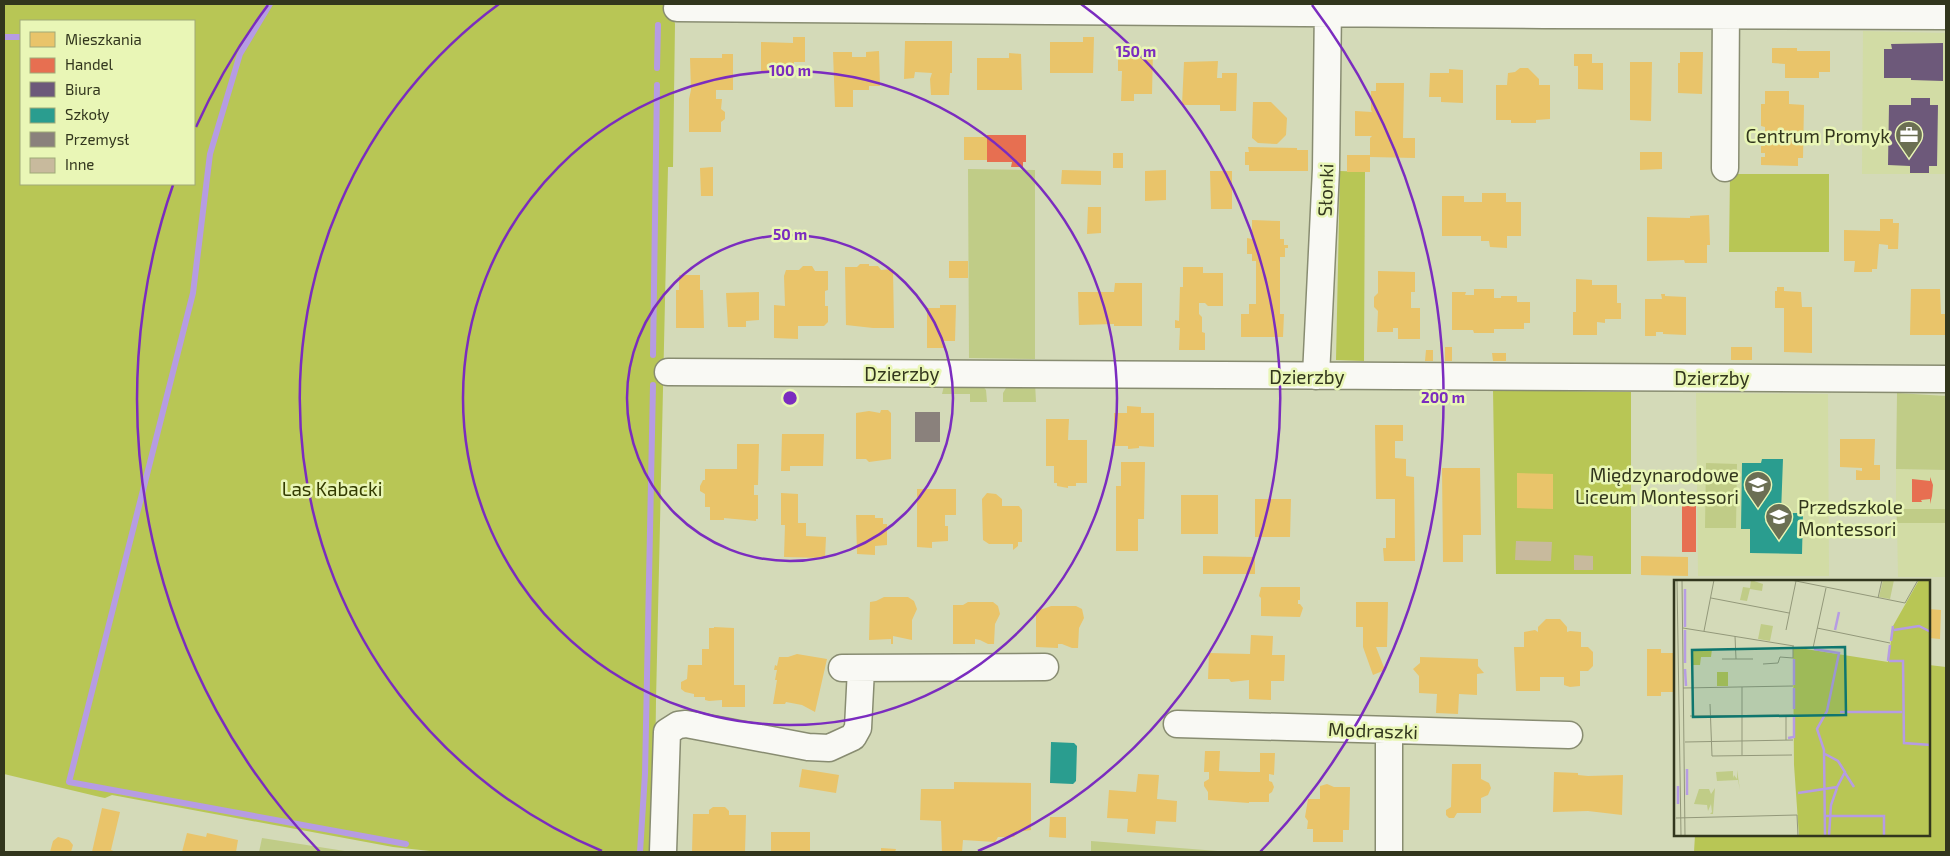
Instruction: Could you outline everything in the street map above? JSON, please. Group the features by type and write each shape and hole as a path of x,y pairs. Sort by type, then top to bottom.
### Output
{"street":[{"path":"677,8 1726,10 1946,16"},
{"name":"Słonki","path":"1316,376 1326,169 1328,8"},
{"path":"1725,168 1726,10"},
{"name":"Dzierzby","path":"668,372 1946,379"},
{"path":"663,852 667,732 678,725 686,724 808,746 829,748 853,737 858,728 851,668 1045,667"},
{"name":"Modraszki","path":"1177,724 1569,736"},
{"path":"1389,852 1390,730"}],"shaded area":[{"path":"1863,31 1946,33 1946,174 1862,174"},
{"path":"968,169 1035,170 1035,359 969,358"},
{"path":"1009,383 1035,383 1036,402 1003,402 1003,393"},
{"path":"981,384 986,390 987,402 970,402 970,394 942,394 944,386"},
{"path":"1696,393 1828,394 1829,576 1698,576"},
{"path":"1897,393 1946,396 1946,470 1896,469"},
{"path":"1706,463 1737,464 1736,528 1705,528"},
{"path":"1896,469 1946,470 1946,509 1896,509"},
{"path":"1896,509 1946,509 1946,523 1897,523"},
{"path":"1897,523 1946,523 1946,577 1898,577"},
{"path":"262,838 351,852 259,852"},
{"path":"1091,841 1230,852 1091,852"}],"green space":[{"name":"Las Kabacki","path":"4,4 671,4 675,24 673,167 668,167 654,852 439,852 393,847 112,795 105,798 4,774"},
{"path":"1340,171 1365,172 1364,361 1336,360"},
{"path":"1730,174 1829,174 1829,252 1729,252"},
{"path":"1493,390 1631,392 1631,574 1496,574"},
{"path":"1930,665 1946,667 1946,852 1694,852 1695,836 1930,836"}],"building: Mieszkania":[{"path":"793,37 805,37 805,62 794,62 794,73 761,73 761,42 793,43"},
{"path":"1083,37 1094,37 1093,73 1050,73 1050,42 1083,42"},
{"path":"905,41 952,41 952,73 950,73 949,95 931,95 930,79 932,73 915,72 914,78 904,79"},
{"path":"1118,47 1132,47 1132,51 1153,51 1152,94 1134,94 1134,101 1121,101 1122,71 1118,71"},
{"path":"1772,48 1797,48 1797,51 1830,51 1830,72 1819,72 1819,78 1785,78 1785,64 1772,63"},
{"path":"879,51 880,86 869,86 869,90 853,90 853,107 835,107 833,52 852,52 852,57 866,57 866,52"},
{"path":"1680,52 1703,52 1702,94 1678,93"},
{"path":"1009,53 1021,54 1022,90 977,90 977,58 1009,58"},
{"path":"722,54 733,54 733,90 716,90 716,99 722,99 721,109 725,112 725,119 721,122 721,132 689,132 690,58 722,58"},
{"path":"1574,54 1592,54 1592,63 1603,63 1603,90 1578,89 1578,66 1574,66"},
{"path":"1218,61 1217,78 1222,78 1222,73 1237,73 1236,111 1220,111 1220,105 1182,105 1184,62"},
{"path":"1630,62 1652,62 1651,121 1630,120"},
{"path":"1520,68 1528,68 1539,79 1539,85 1550,85 1550,119 1536,120 1536,123 1511,123 1511,120 1496,120 1496,85 1507,85 1508,73 1515,72"},
{"path":"1449,69 1463,70 1463,103 1441,102 1441,97 1429,97 1430,73 1449,73"},
{"path":"1376,83 1404,83 1403,138 1415,138 1415,158 1370,157 1370,172 1347,172 1347,155 1370,155 1370,138 1372,136 1355,136 1355,111 1372,112 1371,91 1376,91"},
{"path":"1765,91 1789,91 1789,104 1804,105 1803,158 1798,158 1798,166 1761,165 1761,157 1765,157 1765,153 1761,153 1761,146 1765,146 1765,127 1761,126 1761,104 1765,104"},
{"path":"1253,102 1271,102 1287,118 1286,135 1277,144 1258,143 1252,138"},
{"path":"964,137 987,137 987,160 964,160"},
{"path":"1248,147 1308,150 1308,171 1249,171 1249,165 1245,165 1245,152 1249,152"},
{"path":"1640,152 1662,152 1662,169 1640,170"},
{"path":"1113,153 1123,153 1123,168 1113,168"},
{"path":"713,167 713,196 701,196 700,168"},
{"path":"1062,170 1101,171 1101,185 1061,184"},
{"path":"1166,170 1166,200 1145,201 1145,171"},
{"path":"1210,171 1232,171 1232,209 1211,209"},
{"path":"1482,193 1506,193 1506,202 1521,202 1521,236 1507,236 1507,248 1490,247 1489,241 1481,241 1481,236 1442,236 1442,196 1464,196 1464,202 1482,202"},
{"path":"1088,207 1101,207 1101,233 1087,234"},
{"path":"1709,215 1710,245 1707,245 1707,263 1685,263 1684,260 1647,261 1647,217 1690,218 1690,216"},
{"path":"1880,219 1893,219 1893,223 1899,223 1898,249 1888,249 1888,245 1879,244 1877,269 1872,269 1872,272 1854,272 1855,261 1844,261 1844,230 1880,231"},
{"path":"1252,220 1280,221 1280,239 1284,239 1284,245 1288,245 1288,248 1285,248 1285,257 1280,257 1280,314 1284,314 1283,337 1241,337 1241,314 1249,314 1249,304 1256,304 1256,261 1252,261 1252,254 1247,254 1247,238 1252,239"},
{"path":"949,261 968,261 968,278 949,278"},
{"path":"860,264 878,266 881,270 893,269 894,328 846,325 845,267 857,267"},
{"path":"803,266 812,266 815,271 828,271 828,290 825,291 825,306 828,306 828,322 824,326 798,326 798,339 774,338 774,305 785,306 784,276 786,270 799,270"},
{"path":"1183,267 1203,267 1203,273 1223,273 1223,306 1208,306 1205,303 1199,303 1199,314 1202,317 1202,332 1205,333 1205,350 1179,350 1180,328 1175,328 1175,320 1179,321 1180,287 1183,287"},
{"path":"1378,271 1415,272 1415,292 1411,292 1411,308 1420,308 1420,339 1398,339 1398,328 1393,328 1393,332 1377,332 1378,311 1374,307 1374,297 1378,293"},
{"path":"679,275 700,275 700,290 703,290 704,328 676,328 676,290 679,290"},
{"path":"1576,279 1592,280 1592,285 1617,285 1617,303 1621,303 1621,319 1605,319 1605,323 1597,322 1597,335 1573,335 1573,312 1576,312"},
{"path":"1115,283 1142,283 1142,326 1114,326 1114,324 1079,325 1078,292 1114,292"},
{"path":"1777,287 1784,287 1784,291 1801,292 1802,307 1812,307 1812,353 1784,352 1784,308 1775,308 1775,291 1777,291"},
{"path":"1474,289 1494,289 1494,298 1517,296 1517,302 1530,302 1530,323 1524,323 1524,329 1494,329 1494,333 1452,330 1452,292 1466,292 1465,295 1474,295"},
{"path":"1911,289 1940,289 1941,314 1945,314 1945,335 1910,335"},
{"path":"759,292 759,320 746,321 746,327 728,327 726,293"},
{"path":"1661,294 1665,294 1665,296 1686,297 1686,335 1656,332 1656,336 1645,336 1645,299 1662,299"},
{"path":"940,305 956,305 955,341 944,341 944,348 927,348 927,308 940,308"},
{"path":"1445,347 1452,347 1452,361 1445,361"},
{"path":"1731,347 1752,347 1752,360 1731,360"},
{"path":"1426,350 1433,350 1433,361 1425,361"},
{"path":"1492,353 1506,353 1506,361 1493,361"},
{"path":"1127,406 1141,407 1141,413 1154,413 1154,447 1139,446 1139,448 1128,449 1128,446 1114,446 1114,413 1127,413"},
{"path":"881,410 888,410 891,413 891,459 869,462 866,459 856,459 856,413 869,411 880,413"},
{"path":"1046,419 1069,419 1068,440 1087,440 1087,483 1076,483 1076,486 1068,486 1068,488 1057,486 1057,483 1054,483 1054,466 1046,466"},
{"path":"1375,425 1403,425 1403,441 1395,441 1395,458 1406,459 1406,476 1414,477 1415,561 1384,561 1383,548 1386,548 1386,538 1395,538 1395,499 1376,499"},
{"path":"782,434 824,434 823,466 790,466 790,471 781,471"},
{"path":"1840,439 1875,439 1874,465 1880,465 1880,480 1856,480 1856,470 1862,471 1862,468 1840,467"},
{"path":"737,444 759,444 758,485 754,485 754,495 758,495 758,519 756,521 724,518 724,520 710,520 710,507 705,507 705,494 700,491 700,486 703,480 705,480 705,469 737,469"},
{"path":"1121,462 1145,462 1144,519 1138,519 1138,551 1116,551 1116,486 1121,486"},
{"path":"1442,468 1480,468 1481,535 1463,535 1463,562 1443,562"},
{"path":"1517,473 1553,474 1553,509 1517,508"},
{"path":"917,489 956,489 956,515 945,515 945,526 948,526 948,541 932,542 932,548 917,547"},
{"path":"781,493 798,494 798,523 806,523 806,536 826,537 825,558 784,557 785,525 781,525"},
{"path":"987,493 996,494 1002,499 1002,506 1019,506 1022,510 1022,542 1018,542 1018,546 1013,550 1013,544 989,544 983,540 982,499"},
{"path":"1181,495 1218,495 1218,534 1181,534"},
{"path":"1255,499 1291,499 1290,537 1255,537"},
{"path":"856,515 875,515 875,518 883,518 883,524 887,524 887,545 875,546 875,555 857,554"},
{"path":"1203,556 1255,557 1255,574 1203,574"},
{"path":"1641,556 1688,557 1688,576 1641,575"},
{"path":"1261,587 1300,587 1300,600 1298,600 1298,604 1303,608 1300,617 1261,616 1261,598 1259,596"},
{"path":"884,597 908,597 914,601 917,609 912,620 912,640 893,636 893,644 891,644 891,639 869,640 870,602"},
{"path":"968,602 993,602 998,606 1000,614 995,624 994,644 988,644 975,639 975,644 953,644 953,605 963,605"},
{"path":"1356,602 1388,602 1387,647 1376,647 1385,670 1373,675 1363,647 1363,627 1356,627"},
{"path":"1051,606 1076,606 1082,609 1084,618 1079,628 1078,648 1062,644 1058,644 1058,648 1036,647 1036,610"},
{"path":"1930,609 1941,610 1940,639 1930,638"},
{"path":"1546,619 1560,619 1567,627 1567,632 1581,632 1581,647 1588,647 1593,652 1593,666 1588,671 1580,671 1580,686 1570,687 1564,685 1564,677 1540,677 1540,691 1516,691 1514,647 1524,647 1524,632 1535,630 1538,632 1538,627"},
{"path":"709,628 734,628 734,685 745,685 745,707 722,707 722,700 705,700 705,697 694,697 694,694 681,689 681,682 687,679 688,665 702,665 702,649 709,649"},
{"path":"1251,635 1273,636 1272,655 1285,655 1284,681 1271,681 1271,700 1249,699 1249,680 1231,682 1229,679 1208,679 1209,653 1250,654"},
{"path":"1647,649 1661,649 1661,653 1674,653 1674,692 1661,692 1661,696 1647,696"},
{"path":"797,654 827,659 815,712 802,705 786,702 785,704 773,704 777,680 775,680 777,670 774,670 775,665 777,666 779,657"},
{"path":"1420,657 1478,659 1478,666 1484,673 1477,674 1477,695 1459,694 1458,714 1436,713 1437,694 1419,693 1419,676 1413,669 1420,663"},
{"path":"1205,751 1220,751 1219,771 1250,772 1260,772 1260,753 1275,753 1274,775 1269,774 1269,781 1272,782 1274,787 1269,794 1269,802 1249,803 1208,800 1208,792 1204,786 1204,782 1209,779 1209,772 1204,772"},
{"path":"1452,764 1481,764 1481,779 1489,783 1491,788 1488,795 1481,798 1481,813 1457,813 1454,818 1449,818 1446,815 1446,810 1451,807"},
{"path":"802,769 839,775 836,793 799,787"},
{"path":"1554,772 1578,773 1578,775 1588,776 1623,775 1622,815 1588,811 1553,812"},
{"path":"1138,774 1159,775 1157,799 1177,801 1176,822 1156,821 1155,834 1127,832 1128,819 1107,818 1109,790 1136,792"},
{"path":"954,782 1031,783 1031,830 1017,832 1014,837 998,837 995,842 963,840 962,852 942,852 941,821 920,820 921,789 954,789"},
{"path":"1327,784 1334,787 1350,787 1349,830 1343,830 1343,842 1313,842 1313,829 1307,829 1308,821 1305,817 1308,799 1320,799 1320,786"},
{"path":"713,807 725,807 729,811 729,815 746,815 745,852 692,852 693,814 709,814 709,810"},
{"path":"102,808 120,812 111,850 116,852 92,852"},
{"path":"1050,817 1066,817 1066,838 1049,837"},
{"path":"771,832 810,832 810,852 771,852"},
{"path":"187,833 206,837 207,833 238,840 236,852 182,852"},
{"path":"58,837 69,840 73,845 71,852 50,852 53,841"},
{"path":"881,848 896,849 895,852 881,852"}],"building: Handel":[{"path":"987,135 1026,135 1026,162 1023,162 1023,167 1011,167 1012,162 987,162"},
{"path":"1930,477 1933,485 1930,504 1930,499 1921,500 1922,502 1912,502 1912,479 1930,481"},
{"path":"1682,506 1696,506 1696,552 1682,552"}],"building: Biura":[{"path":"1943,43 1943,81 1884,78 1884,49 1892,49 1891,44"},
{"path":"1911,98 1930,98 1930,105 1938,105 1937,166 1929,166 1929,173 1910,173 1910,166 1888,165 1889,105 1911,105"}],"building: Szkoły":[{"path":"1762,459 1783,459 1781,513 1803,513 1802,554 1750,553 1750,529 1741,529 1742,463 1761,463"},
{"path":"1051,742 1074,743 1077,746 1076,781 1073,784 1050,783"}],"building: Przemysł":[{"path":"915,412 940,412 940,442 915,442"}],"building: Inne":[{"path":"1516,541 1552,542 1551,561 1515,560"},
{"path":"1574,555 1593,556 1593,570 1574,570"}],"waterway":[{"path":"270,4 240,54 210,154 193,293 69,782 406,844"},
{"path":"657,68 658,25"},
{"path":"4,37 20,37"},
{"path":"653,355 657,85"},
{"path":"640,852 645,774 653,385"}],"place":[{"name":"Centrum Promyk","path":"1909,159"},
{"name":"Międzynarodowe Liceum Montessori","path":"1758,509"},
{"name":"Przedszkole Montessori","path":"1779,541"}]}
